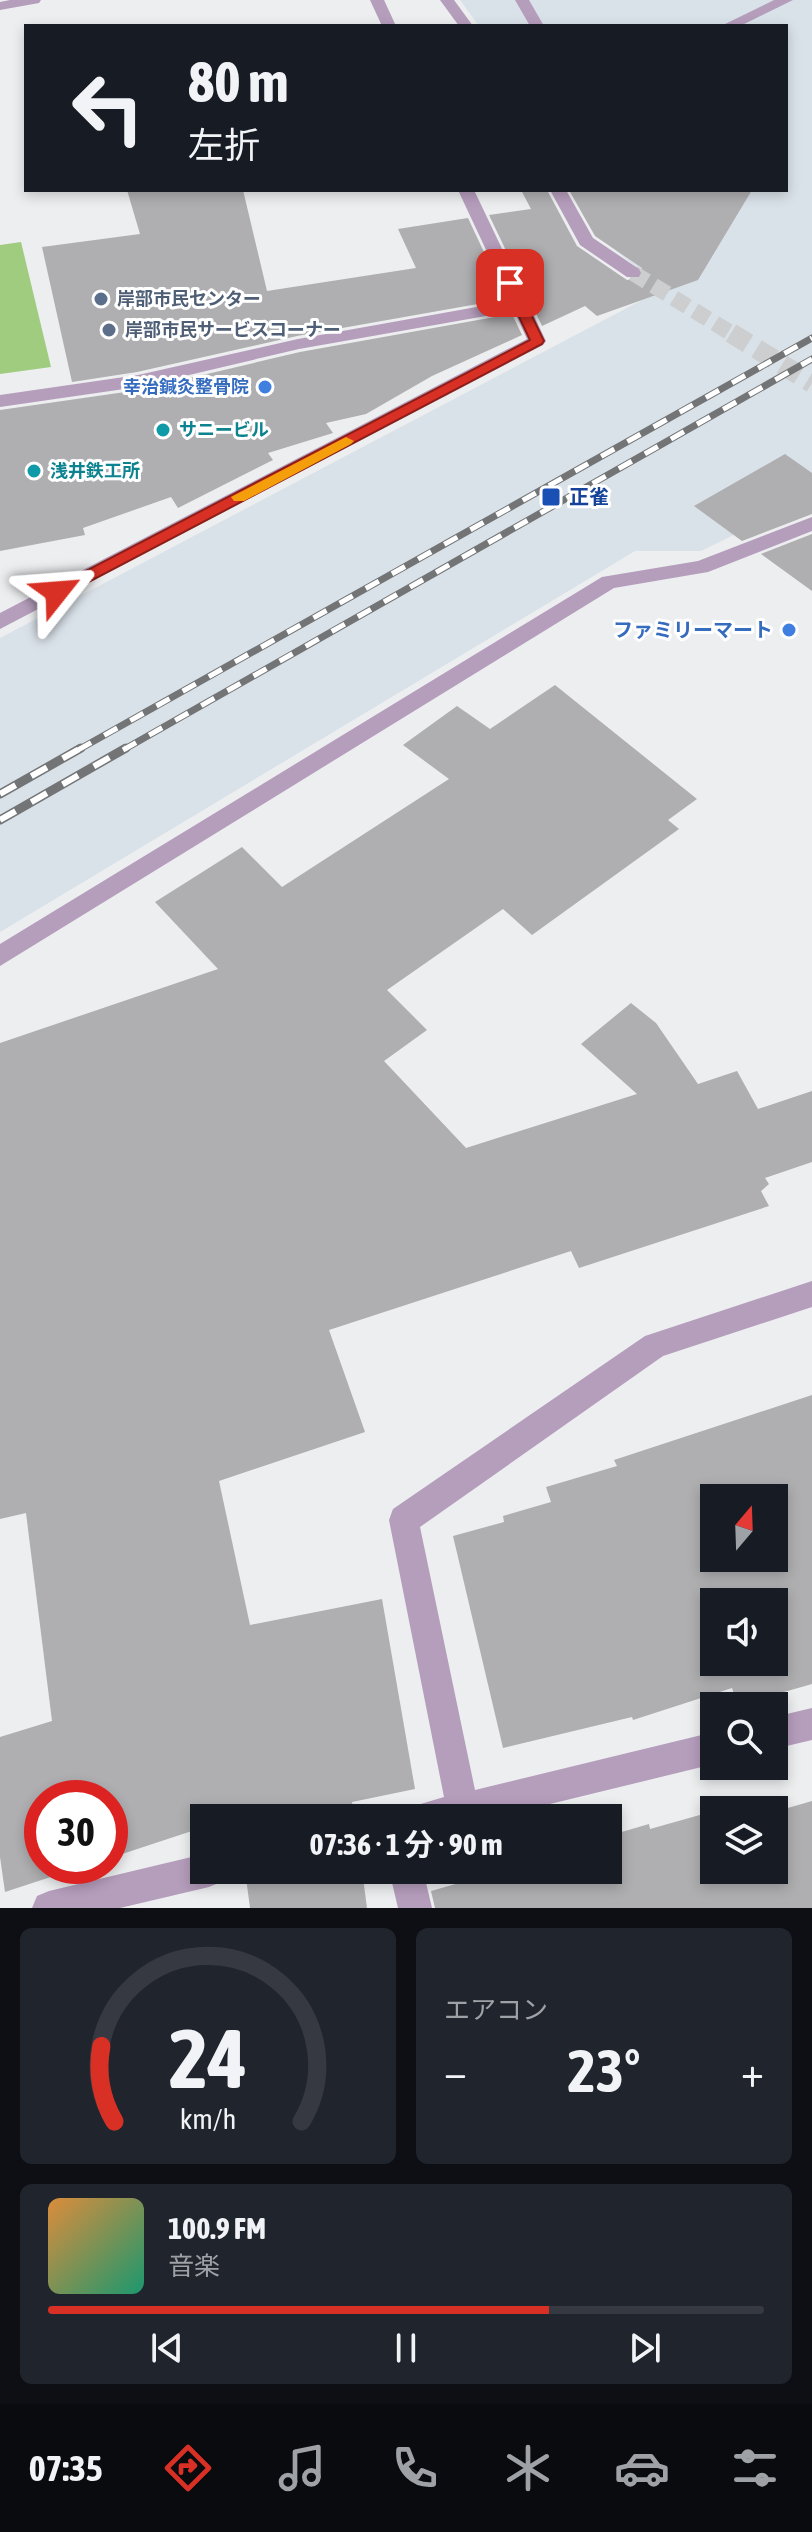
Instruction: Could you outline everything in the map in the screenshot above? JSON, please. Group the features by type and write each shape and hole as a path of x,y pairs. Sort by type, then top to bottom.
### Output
{"street":[{"path":"0,6 34,0"},
{"path":"377,0 388,24"},
{"path":"447,0 465,24"},
{"path":"522,0 536,24"},
{"path":"732,24 786,0"},
{"path":"0,622 537,341 467,192"},
{"path":"559,192 586,241 633,273"},
{"path":"0,401 200,369 298,344 520,305"},
{"path":"0,956 609,582 701,567 812,524"},
{"path":"462,1804 404,1520 655,1345 812,1294"},
{"path":"788,1730 812,1724"},
{"path":"484,1804 700,1751"},
{"path":"49,1908 190,1875"},
{"path":"409,1884 415,1908"}],"shaded area":[{"path":"460,0 812,0 812,497 701,551 635,551 0,932 0,638 663,289 593,232 570,192 788,192 788,24 478,24"}],"green space":[{"path":"21,242 51,367 0,374 0,245"}],"building":[{"path":"128,192 243,192 267,291 416,268 398,229 468,218 506,299 297,336 137,372 72,382 42,247 140,234"},
{"path":"522,192 548,192 577,246 627,280 642,278 642,268 595,236 570,192 751,192 698,280 597,316 585,306 542,326 489,215 531,209"},
{"path":"512,314 522,335 432,376 366,414 326,423 333,433 268,453 273,460 178,508 171,497 83,528 85,535 0,551 0,410 139,390 300,352"},
{"path":"785,454 812,473 812,514 742,541 694,506"},
{"path":"812,534 812,591 761,554"},
{"path":"555,685 697,799 668,820 679,829 532,935 503,909 387,990 427,1030 384,1061 466,1148 637,1094 581,1044 631,1003 656,1023 698,1084 737,1071 758,1109 812,1091 812,1162 765,1178 769,1184 761,1191 769,1206 579,1268 571,1251 329,1330 365,1432 219,1481 250,1625 382,1599 415,1789 352,1804 190,1804 190,1832 128,1852 128,1780 24,1780 24,1884 29,1884 5,1892 0,1857 0,1737 52,1721 26,1513 0,1519 0,1043 218,969 155,902 242,847 282,887 449,779 403,745 457,706 490,729"},
{"path":"812,1395 812,1684 784,1692 733,1692 732,1688 720,1692 700,1692 700,1698 633,1720 632,1717 503,1748 453,1536 504,1522 503,1516 551,1502 546,1487 617,1466 614,1460"},
{"path":"812,1801 812,1908 435,1908 431,1891 456,1884 622,1884 622,1832 649,1824 650,1829 700,1815 700,1884 788,1884 788,1808"},
{"path":"247,1884 364,1884 367,1908 250,1908"}],"tunnel":[{"path":"633,273 734,335"},
{"path":"731,333 812,383"}],"railway":[{"path":"78,750 812,338"},
{"path":"123,750 812,359"},
{"path":"0,794 81,748"},
{"path":"0,820 126,748"}],"slow traffic":[{"path":"239,497 346,441"}],"place":[{"name":"岸部市民センター","path":"101,299"},
{"name":"岸部市民サービスコーナー","path":"109,330"},
{"name":"幸治鍼灸整骨院","path":"265,387"},
{"name":"サニービル","path":"163,430"},
{"name":"浅井鉄工所","path":"34,471"},
{"name":"正雀","path":"551,497"},
{"name":"ファミリーマート","path":"789,630"}],"route":[{"path":"57,592 537,341 510,283"}]}
